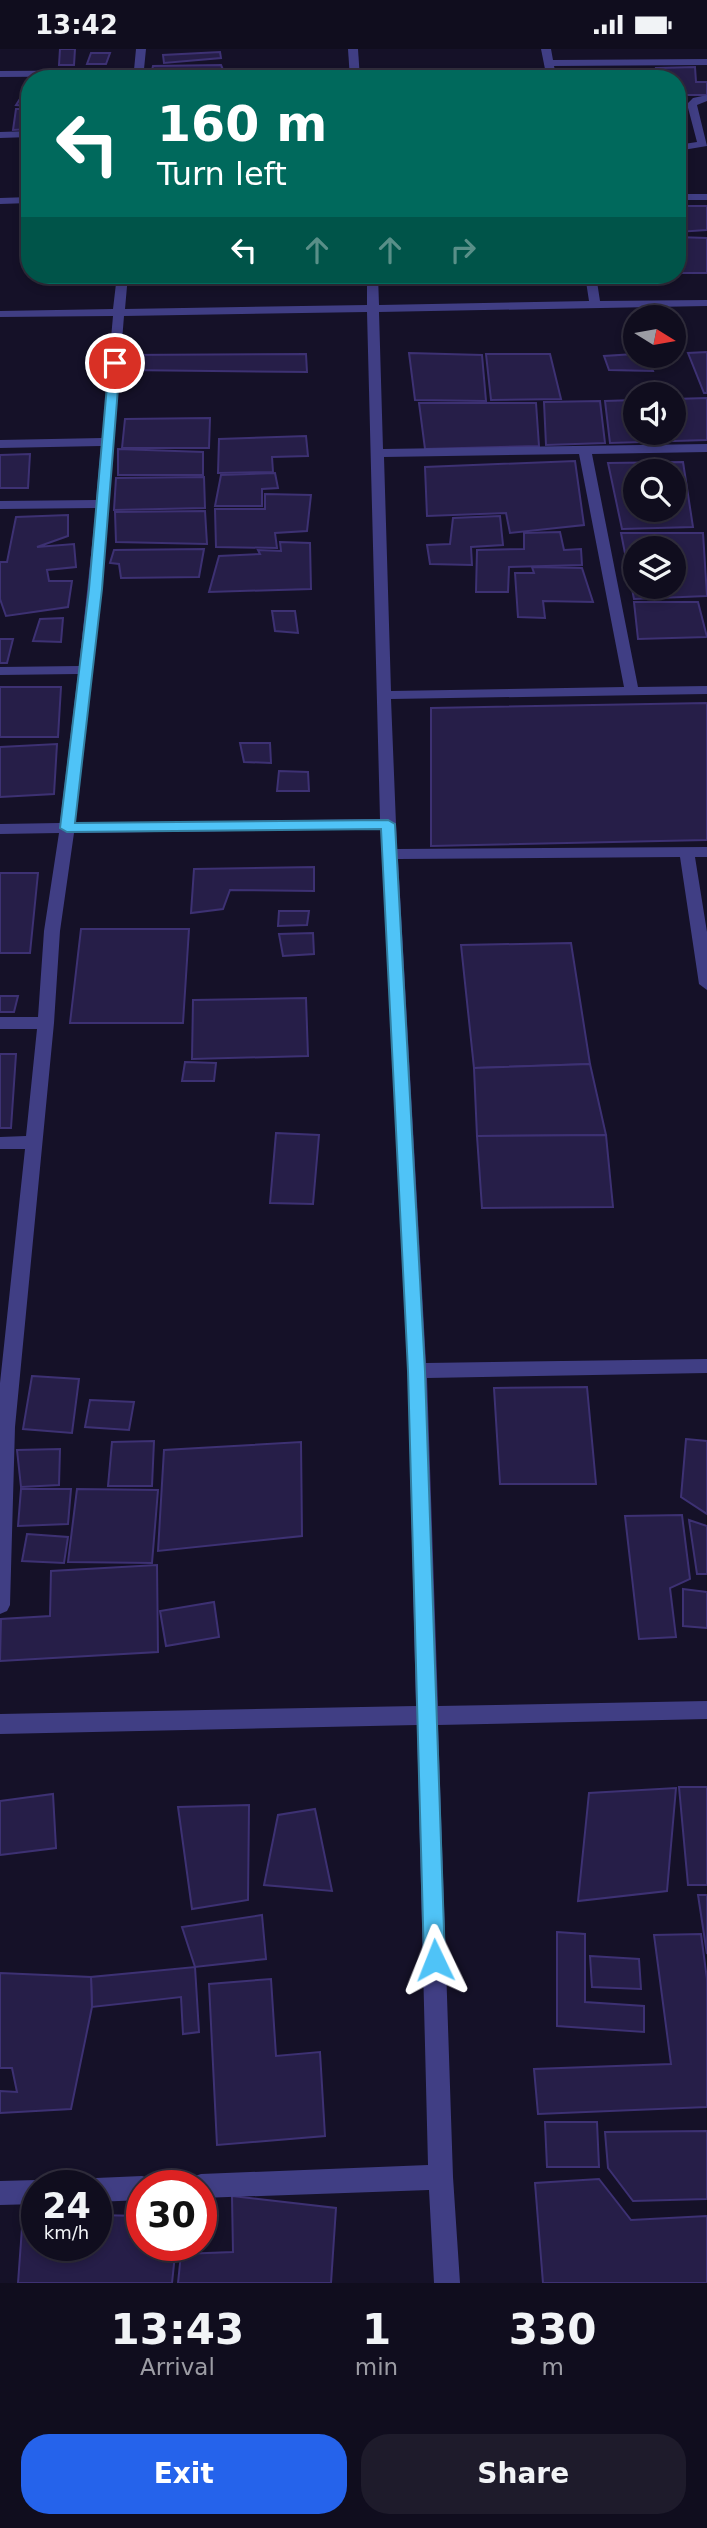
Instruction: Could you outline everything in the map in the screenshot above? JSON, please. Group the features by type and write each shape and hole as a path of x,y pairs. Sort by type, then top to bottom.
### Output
{"street":[{"path":"139,70 141,49"},
{"path":"353,49 354,70"},
{"path":"546,49 550,70"},
{"path":"549,63 707,62"},
{"path":"0,74 21,74"},
{"path":"686,147 703,144 692,104 707,98"},
{"path":"0,135 21,134"},
{"path":"686,197 707,197"},
{"path":"0,201 21,200"},
{"path":"0,1605 3,1427 46,1023 51,930 67,828 86,670 121,284"},
{"path":"373,284 389,854 417,1371 441,2177 447,2283"},
{"path":"592,284 595,304"},
{"path":"0,314 707,303"},
{"path":"0,444 108,442"},
{"path":"379,453 707,448"},
{"path":"585,450 632,691"},
{"path":"0,505 103,503"},
{"path":"0,671 86,670"},
{"path":"385,695 707,689"},
{"path":"0,829 388,824"},
{"path":"389,854 707,852"},
{"path":"687,854 703,937 707,984"},
{"path":"0,1024 46,1023"},
{"path":"0,1143 33,1142"},
{"path":"417,1371 707,1366"},
{"path":"0,1724 707,1710"},
{"path":"217,2185 441,2177"},
{"path":"0,2193 21,2192"}],"building":[{"path":"60,49 75,49 74,65 59,65"},
{"path":"220,52 221,58 164,63 163,55"},
{"path":"91,53 110,53 106,64 87,64"},
{"path":"221,65 223,70 152,70 153,66"},
{"path":"695,67 696,82 707,82 707,95 686,95 686,70 656,68"},
{"path":"461,69 530,70 461,70"},
{"path":"16,109 21,109 21,130 13,130"},
{"path":"686,206 707,206 707,230 686,231"},
{"path":"686,237 707,238 707,273 686,273"},
{"path":"707,352 707,393 704,393 688,353"},
{"path":"409,353 482,355 486,401 415,400"},
{"path":"306,354 307,372 124,370 122,355"},
{"path":"486,354 550,354 561,399 491,400"},
{"path":"623,355 623,368 652,368 653,371 609,370 604,356"},
{"path":"707,398 707,440 686,441 686,399"},
{"path":"623,400 623,443 610,443 605,401"},
{"path":"600,401 605,443 546,445 544,402"},
{"path":"419,403 536,403 539,446 425,449"},
{"path":"210,418 209,448 122,448 125,419"},
{"path":"306,436 308,456 272,457 273,472 218,473 219,439"},
{"path":"118,449 203,452 203,475 118,475"},
{"path":"30,454 28,488 0,488 0,455"},
{"path":"575,461 584,525 510,533 506,513 427,516 425,467"},
{"path":"608,463 623,463 623,522 686,522 686,482 693,527 622,529"},
{"path":"275,473 278,488 262,489 262,506 215,506 221,475"},
{"path":"204,477 205,508 114,510 116,478"},
{"path":"265,494 311,495 307,531 275,533 277,548 216,547 215,509 265,509"},
{"path":"205,511 207,544 116,542 115,512"},
{"path":"68,515 68,536 37,547 74,544 76,567 47,570 49,581 72,581 68,607 6,616 0,599 0,562 7,562 16,517"},
{"path":"500,516 503,545 471,547 472,565 430,564 427,545 450,544 453,518"},
{"path":"560,532 564,550 581,549 582,565 509,567 508,592 476,592 477,550 524,549 524,533"},
{"path":"621,533 703,533 707,596 686,597 686,536 623,536 623,543"},
{"path":"280,542 310,543 311,589 209,592 219,556 260,554 258,550 281,551"},
{"path":"204,549 199,577 121,578 119,564 110,563 114,550"},
{"path":"532,567 582,568 593,602 543,601 545,618 518,617 515,573 534,573"},
{"path":"634,602 698,602 707,637 638,639"},
{"path":"272,611 295,611 298,633 275,631"},
{"path":"63,618 61,642 33,641 40,619"},
{"path":"0,639 13,639 7,663 0,663"},
{"path":"0,687 61,687 58,737 0,737"},
{"path":"707,703 707,840 431,846 431,708"},
{"path":"240,743 270,743 271,763 244,762"},
{"path":"57,744 54,794 0,797 0,747"},
{"path":"279,771 308,772 309,791 277,791"},
{"path":"314,867 314,891 230,890 223,909 191,913 194,869"},
{"path":"0,873 38,873 30,953 0,953"},
{"path":"279,911 309,911 307,925 278,926"},
{"path":"81,929 189,929 183,1023 70,1023"},
{"path":"313,933 314,954 283,956 279,934"},
{"path":"571,943 590,1064 474,1068 461,945"},
{"path":"0,996 18,996 14,1012 0,1012"},
{"path":"306,998 308,1056 192,1059 193,1000"},
{"path":"0,1054 16,1054 11,1128 0,1128"},
{"path":"185,1062 216,1063 214,1081 182,1081"},
{"path":"590,1064 606,1135 477,1136 474,1068"},
{"path":"276,1133 319,1135 313,1204 270,1203"},
{"path":"606,1135 613,1207 482,1208 477,1136"},
{"path":"32,1376 79,1379 72,1433 23,1429"},
{"path":"587,1387 596,1484 500,1484 494,1388"},
{"path":"90,1400 134,1402 129,1430 85,1427"},
{"path":"686,1439 707,1441 707,1514 681,1497"},
{"path":"154,1441 152,1486 108,1486 112,1442"},
{"path":"301,1442 302,1536 158,1551 164,1450"},
{"path":"60,1449 59,1485 21,1487 17,1450"},
{"path":"21,1489 71,1489 68,1524 18,1526"},
{"path":"77,1489 158,1490 152,1563 68,1562"},
{"path":"682,1515 690,1579 670,1588 676,1637 639,1639 625,1516"},
{"path":"689,1520 707,1526 707,1574 697,1574"},
{"path":"27,1534 68,1537 64,1563 22,1561"},
{"path":"157,1565 158,1652 0,1661 1,1619 50,1616 51,1571"},
{"path":"683,1589 707,1592 707,1628 683,1626"},
{"path":"214,1602 219,1637 166,1646 160,1611"},
{"path":"679,1787 707,1787 707,1885 688,1885"},
{"path":"676,1788 667,1891 578,1901 589,1793"},
{"path":"53,1794 56,1848 0,1855 0,1801"},
{"path":"249,1805 248,1900 192,1909 178,1807"},
{"path":"315,1809 332,1891 264,1885 278,1815"},
{"path":"698,1895 707,1895 707,1954"},
{"path":"262,1915 266,1959 195,1967 182,1927"},
{"path":"557,1932 585,1934 585,2002 644,2006 644,2032 557,2026"},
{"path":"701,1934 707,1979 707,2107 538,2114 534,2069 671,2064 654,1935"},
{"path":"590,1956 639,1959 641,1989 592,1987"},
{"path":"195,1967 199,2032 183,2034 181,1997 92,2007 91,1977"},
{"path":"0,1973 91,1977 92,2007 71,2109 0,2113 0,2091 17,2092 12,2068 0,2068"},
{"path":"271,1979 276,2056 320,2052 325,2136 217,2145 209,1984"},
{"path":"545,2122 597,2122 599,2167 547,2167"},
{"path":"707,2131 707,2199 633,2201 608,2168 605,2132"},
{"path":"599,2179 631,2220 707,2216 707,2283 543,2283 535,2183"},
{"path":"232,2196 336,2208 331,2283 178,2283 180,2261 217,2261 217,2253 233,2252"},
{"path":"112,2215 126,2216 126,2261 174,2261 172,2283 18,2283 21,2242 21,2261 112,2261"}],"route":[{"path":"115,363 95,589 67,828 388,824 417,1371 435,1960"}]}
